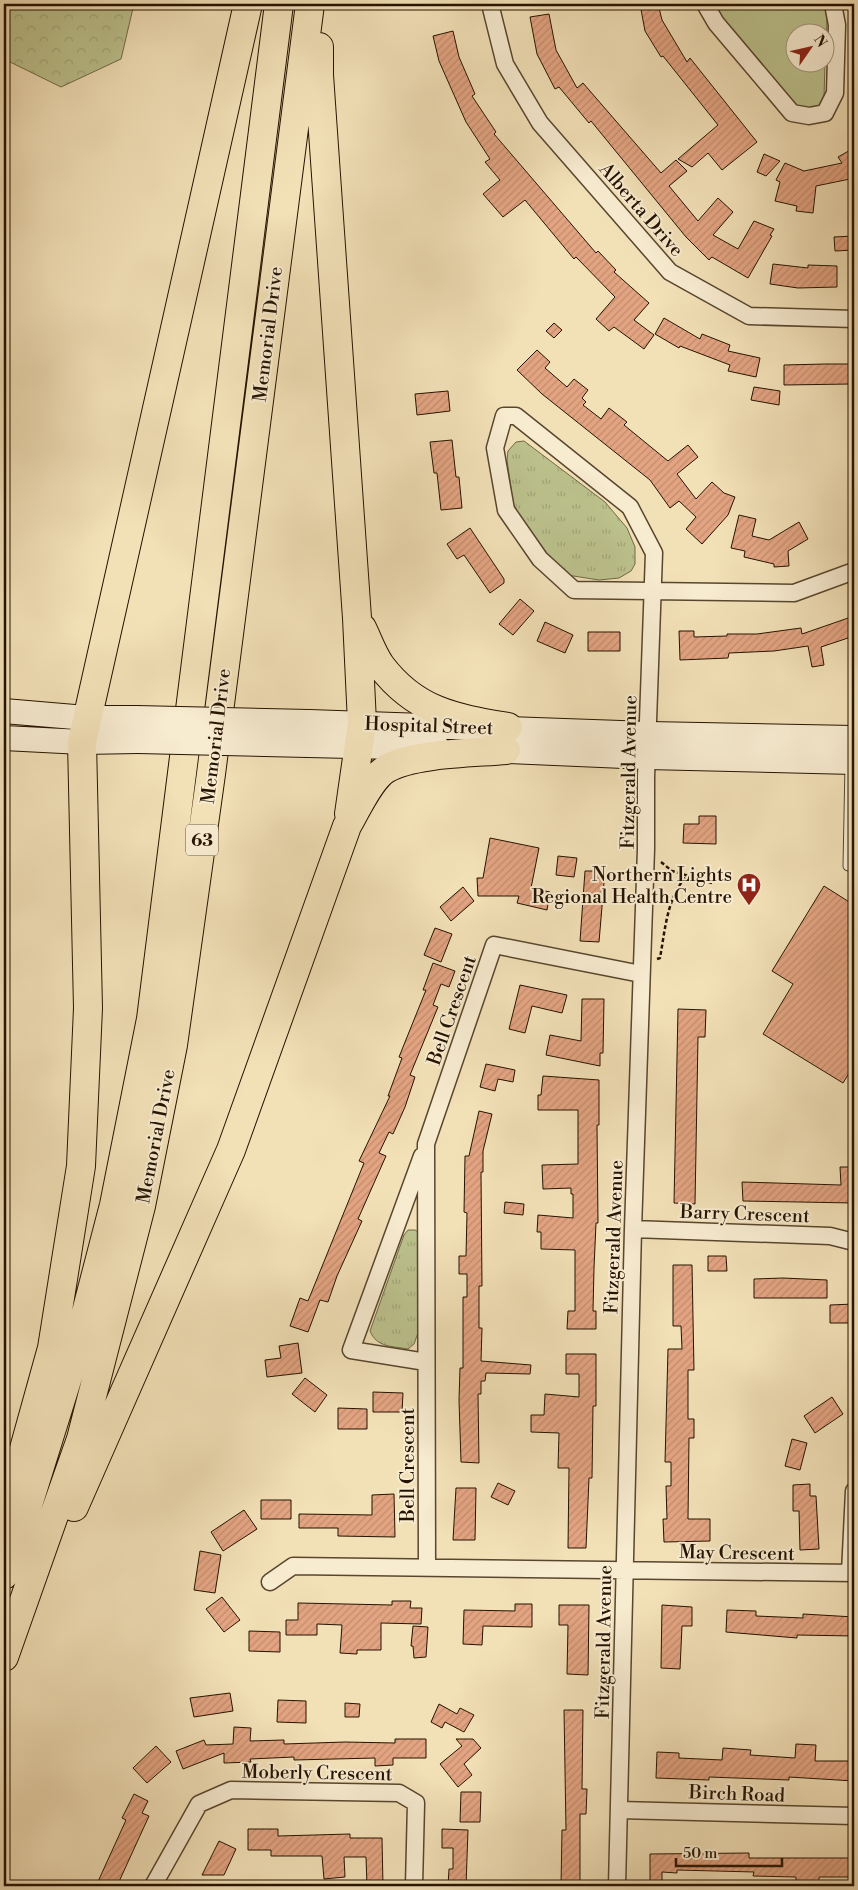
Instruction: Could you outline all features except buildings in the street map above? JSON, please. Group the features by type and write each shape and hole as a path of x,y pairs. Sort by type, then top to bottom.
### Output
{"highway":[{"path":"4,1521 52,1348 81,1166 88,1008 84,730 248,4"},
{"name":"Memorial Drive","path":"4,1575 18,1537 76,1351 114,1205 151,1019 279,4"},
{"name":"Memorial Drive","path":"4,1657 81,1439 142,1206 171,1054 209,784 310,4"},
{"path":"319,4 319,75 357,618 360,734 347,826"},
{"path":"357,618 380,665 412,698 507,739"},
{"path":"4,1668 231,1150 347,826 366,793 385,770 409,760 507,739"}],"main road":[{"path":"4,692 31,713"},
{"name":"Hospital Street","path":"4,711 31,713 84,730 137,730 309,722 360,734 507,739 649,734 851,750"},
{"path":"4,738 84,730"},
{"name":"Hospital Street","path":"137,730 308,745 360,734"},
{"name":"Hospital Street","path":"507,739 647,758 851,750"}],"street":[{"name":"Alberta Drive","path":"490,4 505,64 540,123 670,272 748,316 854,319"},
{"path":"705,4 716,23 792,113 809,116 825,113 835,93 837,25 833,4"},
{"path":"653,589 654,553 630,507 516,416 504,416 495,448 506,510 540,559 574,590 653,589 794,593 854,571"},
{"name":"Fitzgerald Avenue","path":"617,1886 633,1229 653,589"},
{"name":"Bell Crescent","path":"426,1362 351,1350 426,1144 494,945 641,969"},
{"name":"Bell Crescent","path":"426,1144 427,1567"},
{"name":"Barry Crescent","path":"633,1229 830,1236 854,1242"},
{"name":"May Crescent","path":"624,1571 852,1573 854,1492"},
{"path":"270,1582 293,1566 624,1571"},
{"name":"Moberly Crescent","path":"152,1886 199,1804 231,1790 400,1793 416,1803 414,1886"},
{"name":"Birch Road","path":"619,1810 854,1816"}],"lane":[{"path":"848,866 851,750"}],"path":[{"path":"646,848 672,871 712,883"},
{"path":"679,874 680,883"},
{"path":"641,969 660,958 668,916 680,883 688,875"}],"green space":[{"path":"4,4 134,4 121,59 61,87 4,59"},
{"path":"713,4 824,4 827,22 786,22 786,72 825,72 824,97 819,106 809,109 797,107 717,13"},
{"path":"524,441 605,502 627,528 635,547 635,564 631,571 619,578 599,580 567,575 550,560 514,510 507,460 508,451 516,442"},
{"path":"408,1230 415,1230 420,1233 419,1330 414,1344 408,1349 381,1343 373,1337 370,1331 404,1235"}],"place":[{"name":"Northern Lights Regional Health Centre","path":"749,906"}]}
